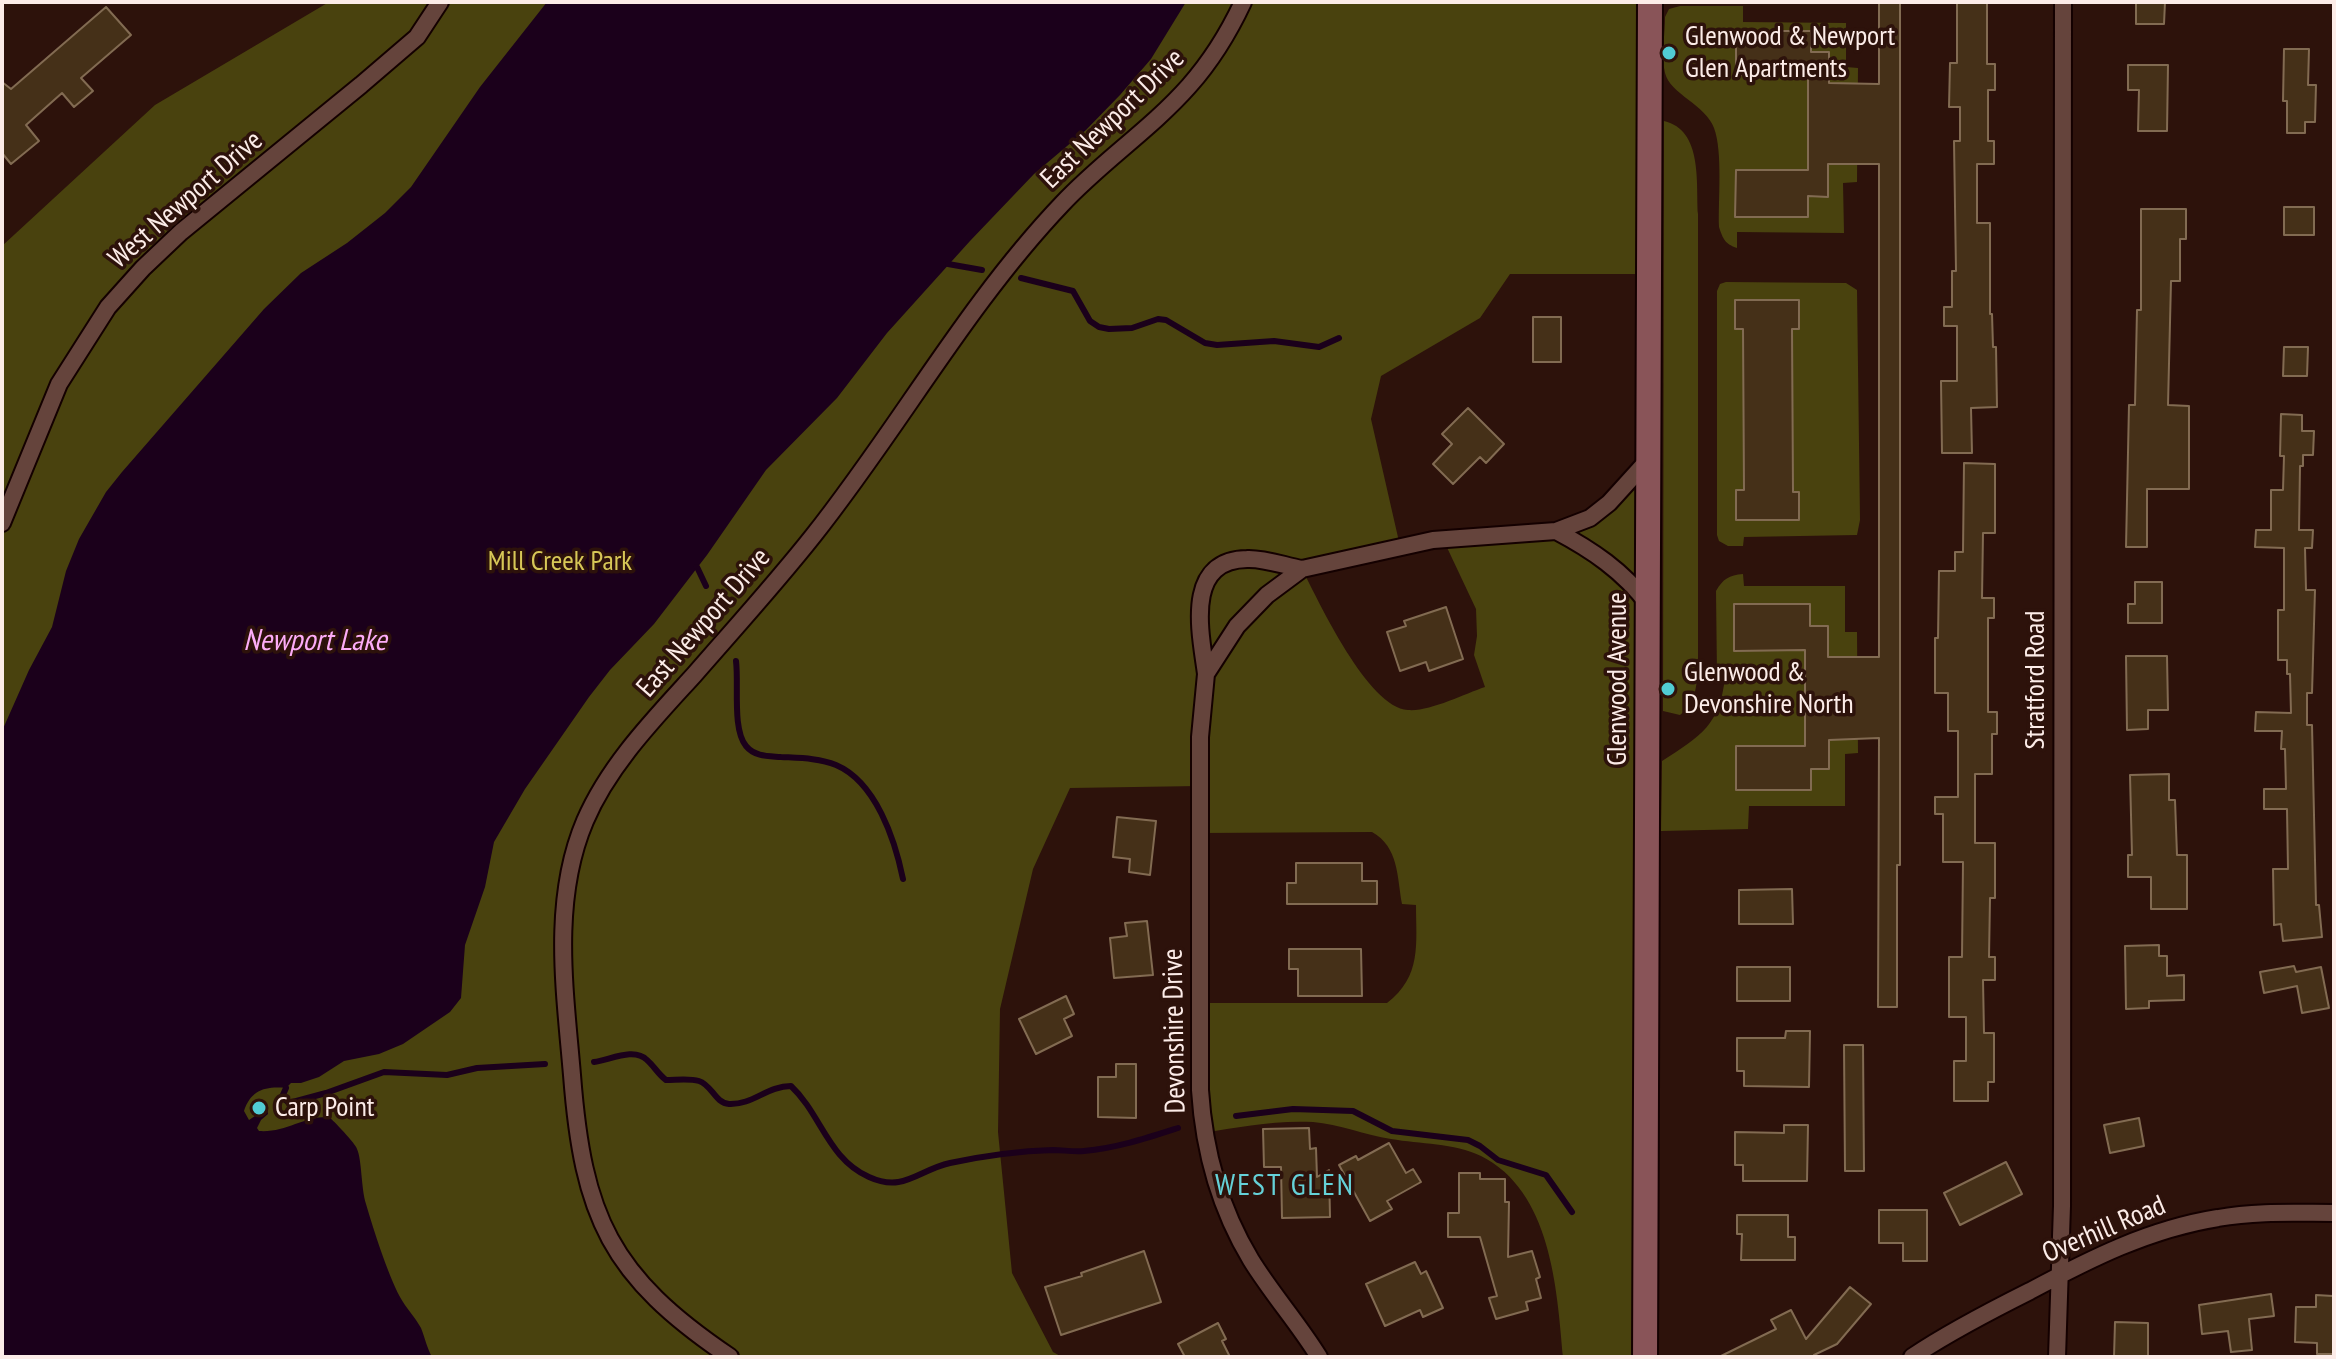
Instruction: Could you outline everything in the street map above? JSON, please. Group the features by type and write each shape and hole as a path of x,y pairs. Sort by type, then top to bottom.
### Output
{"street":[{"name":"West Newport Drive","path":"2,523 59,384 108,307 181,232 417,37 440,2"},
{"name":"East Newport Drive","path":"730,1357 662,1306 641,1285 609,1239 589,1191 576,1122 563,950 567,882 585,820 598,795 635,743 816,532 874,455 939,359 1028,242 1087,179 1187,89 1217,50 1243,2"},
{"name":"Glenwood Avenue","path":"1645,1357 1650,2"},
{"name":"Stratford Road","path":"2057,1357 2062,1206 2063,2"},
{"name":"Devonshire Drive","path":"1319,1357 1253,1263 1232,1227 1214,1179 1203,1133 1200,1090 1200,737 1206,674 1198,606 1207,581 1218,569 1247,559 1302,569 1433,540 1556,531 1590,518 1609,503 1648,459"},
{"path":"1556,531 1607,561 1648,604"},
{"name":"Devonshire Drive","path":"1206,674 1250,611 1302,569"},
{"name":"Overhill Road","path":"1912,1357 1979,1317 2138,1238 2219,1217 2272,1212 2334,1213"}],"green space":[{"name":"Mill Creek Park","path":"329,2 1650,2 1649,274 1510,274 1480,318 1381,376 1371,419 1400,546 1302,569 1346,651 1377,692 1393,705 1408,710 1436,705 1485,687 1474,655 1476,609 1443,539 1556,531 1590,518 1648,459 1645,1357 1563,1357 1553,1272 1536,1217 1522,1192 1504,1172 1481,1156 1448,1146 1391,1139 1313,1122 1271,1123 1203,1133 1200,1003 1387,1003 1398,993 1412,970 1416,905 1402,904 1392,854 1381,838 1372,832 1200,833 1199,786 1070,788 1033,869 1000,1009 998,1132 1012,1273 1053,1352 1062,1357 2,1357 2,246 155,105"},
{"path":"1680,6 1743,6 1743,22 1846,23 1846,67 1858,68 1857,182 1843,183 1844,233 1737,232 1737,248 1725,240 1719,227 1719,163 1714,128 1704,113 1674,87 1665,73 1665,17 1669,9","holes":["1737,31 1810,31 1811,52 1829,53 1829,83 1851,164 1828,164 1828,197 1808,197 1808,76 1736,75"]},
{"path":"1664,121 1677,126 1691,146 1695,159 1698,214 1698,663 1693,698 1680,715 1663,711"},
{"path":"1846,283 1857,290 1860,520 1857,535 1744,537 1743,546 1728,546 1719,541 1717,291 1720,284","holes":["1743,329 1792,329 1793,492 1799,492 1799,520 1736,520 1736,490 1744,490"]},
{"path":"1743,574 1744,586 1845,586 1845,632 1857,632 1858,753 1845,754 1845,806 1749,806 1748,829 1661,831 1662,761 1698,736 1719,707 1725,677 1717,676 1716,591 1727,578","holes":["1810,604 1810,626 1828,657 1850,658 1850,740 1829,740 1811,769 1736,746 1805,746 1805,650 1735,651 1735,605"]}],"water":[{"name":"Newport Lake","path":"547,2 1186,2 1151,59 1120,95 1086,130 1034,174 970,241 887,333 837,398 766,470 654,624 589,697 525,789 494,842 485,887 465,945 461,998 450,1012 403,1044 379,1054 344,1061 319,1077 291,1083 286,1088 260,1091 247,1104 244,1111 249,1120 267,1108 268,1114 261,1120 257,1128 259,1131 277,1130 311,1119 329,1117 356,1146 366,1204 386,1264 400,1297 421,1328 432,1357 2,1357 2,731 52,627 66,571 79,539 106,492 122,472 264,309 301,273 347,243 385,213 411,187 480,87"}],"building":[{"path":"1879,2 1900,2 1900,865 1897,865 1897,1007 1878,1007 1879,738 1829,740 1829,769 1811,769 1811,790 1736,790 1736,746 1805,746 1805,650 1734,651 1734,604 1810,604 1810,626 1828,626 1828,657 1879,657 1879,164 1828,164 1828,197 1808,196 1808,217 1735,217 1736,170 1808,170 1808,76 1736,75 1736,31 1811,31 1811,52 1829,52 1829,83 1879,84"},
{"path":"1957,2 1987,2 1987,64 1995,64 1995,90 1988,90 1988,141 1994,141 1994,164 1977,164 1977,223 1990,223 1990,314 1993,347 1996,347 1997,407 1971,408 1972,453 1942,453 1941,381 1957,381 1957,326 1944,326 1944,307 1952,307 1952,271 1956,271 1954,141 1960,141 1960,107 1949,107 1950,63 1957,63"},
{"path":"2136,2 2165,2 2164,24 2136,24"},
{"path":"106,7 131,35 81,78 93,91 74,107 62,93 26,125 39,141 11,164 2,153 2,82 11,89"},
{"path":"2284,49 2309,49 2308,85 2316,85 2315,122 2305,122 2305,133 2287,133 2287,101 2283,101"},
{"path":"2128,65 2168,65 2167,131 2138,131 2139,90 2128,90"},
{"path":"2284,207 2314,207 2314,235 2284,235"},
{"path":"2141,209 2186,209 2186,239 2180,239 2180,281 2171,281 2168,405 2189,406 2189,489 2147,489 2147,547 2126,547 2129,405 2135,405 2137,310 2141,310"},
{"path":"1735,300 1799,300 1799,329 1792,329 1793,492 1799,492 1799,520 1736,520 1736,490 1744,490 1743,329 1735,329"},
{"path":"1533,317 1561,317 1561,362 1533,362"},
{"path":"2284,347 2308,347 2307,376 2283,376"},
{"path":"1468,408 1504,444 1486,463 1480,457 1453,484 1433,464 1452,444 1442,434"},
{"path":"2281,414 2302,415 2302,431 2314,431 2313,455 2303,455 2303,466 2300,466 2299,530 2313,530 2312,548 2305,548 2306,590 2315,590 2312,693 2307,693 2307,725 2312,725 2316,905 2319,905 2322,937 2283,941 2281,924 2274,925 2273,869 2288,869 2287,809 2264,809 2264,789 2286,789 2285,749 2281,749 2282,731 2255,731 2256,712 2291,713 2287,660 2278,660 2278,610 2284,610 2284,548 2255,547 2256,530 2271,530 2271,490 2283,490"},
{"path":"1964,463 1995,464 1995,533 1983,533 1982,598 1994,598 1994,618 1988,618 1988,712 1997,712 1997,734 1992,734 1992,774 1975,774 1975,843 1995,843 1995,898 1990,898 1989,957 1995,957 1995,980 1983,980 1984,1033 1994,1033 1994,1082 1988,1082 1988,1101 1954,1101 1954,1061 1966,1061 1966,1017 1949,1017 1949,957 1962,957 1963,862 1943,862 1943,814 1935,814 1935,797 1958,797 1958,731 1948,731 1948,693 1935,693 1935,638 1938,638 1939,571 1955,571 1955,552 1963,552"},
{"path":"2135,582 2162,582 2162,623 2128,623 2128,604 2135,604"},
{"path":"1446,607 1463,659 1429,671 1426,662 1400,671 1387,632 1406,626 1404,621"},
{"path":"2126,656 2167,656 2168,710 2148,710 2148,729 2127,730"},
{"path":"2169,774 2169,800 2175,800 2177,855 2187,855 2187,909 2151,909 2151,877 2128,877 2128,855 2132,855 2130,775"},
{"path":"1117,817 1156,821 1150,875 1129,872 1130,859 1113,857"},
{"path":"1296,863 1362,863 1362,881 1377,881 1377,904 1287,904 1287,883 1296,883"},
{"path":"1792,889 1793,924 1739,924 1739,890"},
{"path":"1147,921 1153,975 1114,978 1110,938 1127,936 1125,923"},
{"path":"2159,945 2159,956 2167,956 2167,976 2184,975 2184,1000 2149,1001 2149,1008 2126,1009 2125,946"},
{"path":"1289,949 1361,949 1362,996 1298,996 1298,969 1289,969"},
{"path":"2294,966 2296,972 2321,967 2329,1008 2302,1013 2297,986 2264,993 2260,972"},
{"path":"1737,967 1790,967 1790,1001 1737,1001"},
{"path":"1066,996 1074,1014 1064,1019 1072,1036 1036,1054 1019,1019"},
{"path":"1786,1031 1810,1031 1809,1087 1744,1086 1744,1071 1737,1071 1737,1038 1785,1038"},
{"path":"1844,1045 1863,1045 1864,1171 1845,1171"},
{"path":"1116,1064 1136,1064 1136,1118 1098,1117 1098,1077 1116,1077"},
{"path":"2139,1118 2144,1146 2110,1153 2104,1125"},
{"path":"1784,1125 1808,1125 1807,1181 1743,1181 1743,1165 1735,1165 1735,1132 1784,1133"},
{"path":"1309,1128 1310,1149 1316,1148 1317,1177 1329,1170 1330,1217 1282,1218 1281,1167 1264,1167 1263,1129"},
{"path":"1389,1143 1406,1173 1413,1169 1421,1182 1387,1201 1392,1209 1370,1221 1339,1165 1356,1156 1358,1160"},
{"path":"2006,1162 2022,1194 1960,1225 1944,1193"},
{"path":"1459,1173 1480,1173 1480,1179 1505,1179 1505,1202 1509,1202 1508,1257 1532,1251 1540,1277 1536,1279 1541,1298 1526,1302 1528,1310 1496,1319 1489,1298 1497,1296 1480,1237 1448,1237 1448,1213 1459,1213"},
{"path":"1879,1210 1927,1210 1927,1261 1903,1261 1903,1243 1879,1243"},
{"path":"1737,1215 1788,1215 1788,1237 1795,1237 1795,1260 1741,1260 1742,1234 1737,1234"},
{"path":"1144,1251 1161,1302 1061,1335 1045,1287"},
{"path":"1415,1262 1421,1274 1426,1271 1443,1308 1423,1317 1420,1310 1385,1326 1366,1284"},
{"path":"1850,1287 1871,1304 1837,1344 1815,1357 1719,1357 1776,1329 1771,1320 1791,1310 1806,1339"},
{"path":"2271,1294 2274,1316 2249,1319 2252,1350 2231,1352 2228,1331 2202,1334 2199,1305"},
{"path":"2316,1295 2333,1296 2334,1354 2317,1354 2317,1343 2295,1342 2296,1307 2316,1307"},
{"path":"2115,1322 2148,1323 2148,1357 2114,1357"},
{"path":"1218,1323 1230,1357 1185,1357 1178,1344"}],"waterway":[{"path":"948,264 982,270"},
{"path":"1021,278 1073,291 1090,321 1109,329 1132,328 1158,319 1166,320 1205,343 1217,345 1274,341 1319,347 1339,338"},
{"path":"697,567 706,586"},
{"path":"736,661 737,718 746,746 762,755 829,763 850,773 873,798 882,814 903,879"},
{"path":"594,1062 629,1054 642,1056 666,1080 699,1081 720,1101 729,1104 745,1102 775,1089 791,1086 844,1159 869,1177 892,1183 963,1160 1027,1151 1096,1150 1178,1128"},
{"path":"286,1088 282,1097 289,1103 384,1072 447,1075 477,1068 545,1064"},
{"path":"1236,1116 1293,1109 1353,1111 1392,1131 1468,1140 1498,1160 1546,1175 1572,1212"}],"place":[{"name":"Glenwood & Newport Glen Apartments","path":"1669,53"},
{"name":"Glenwood & Devonshire North","path":"1668,689"},
{"name":"Carp Point","path":"259,1108"}],"district":[{"name":"WEST GLEN","path":"1285,1186"}]}
